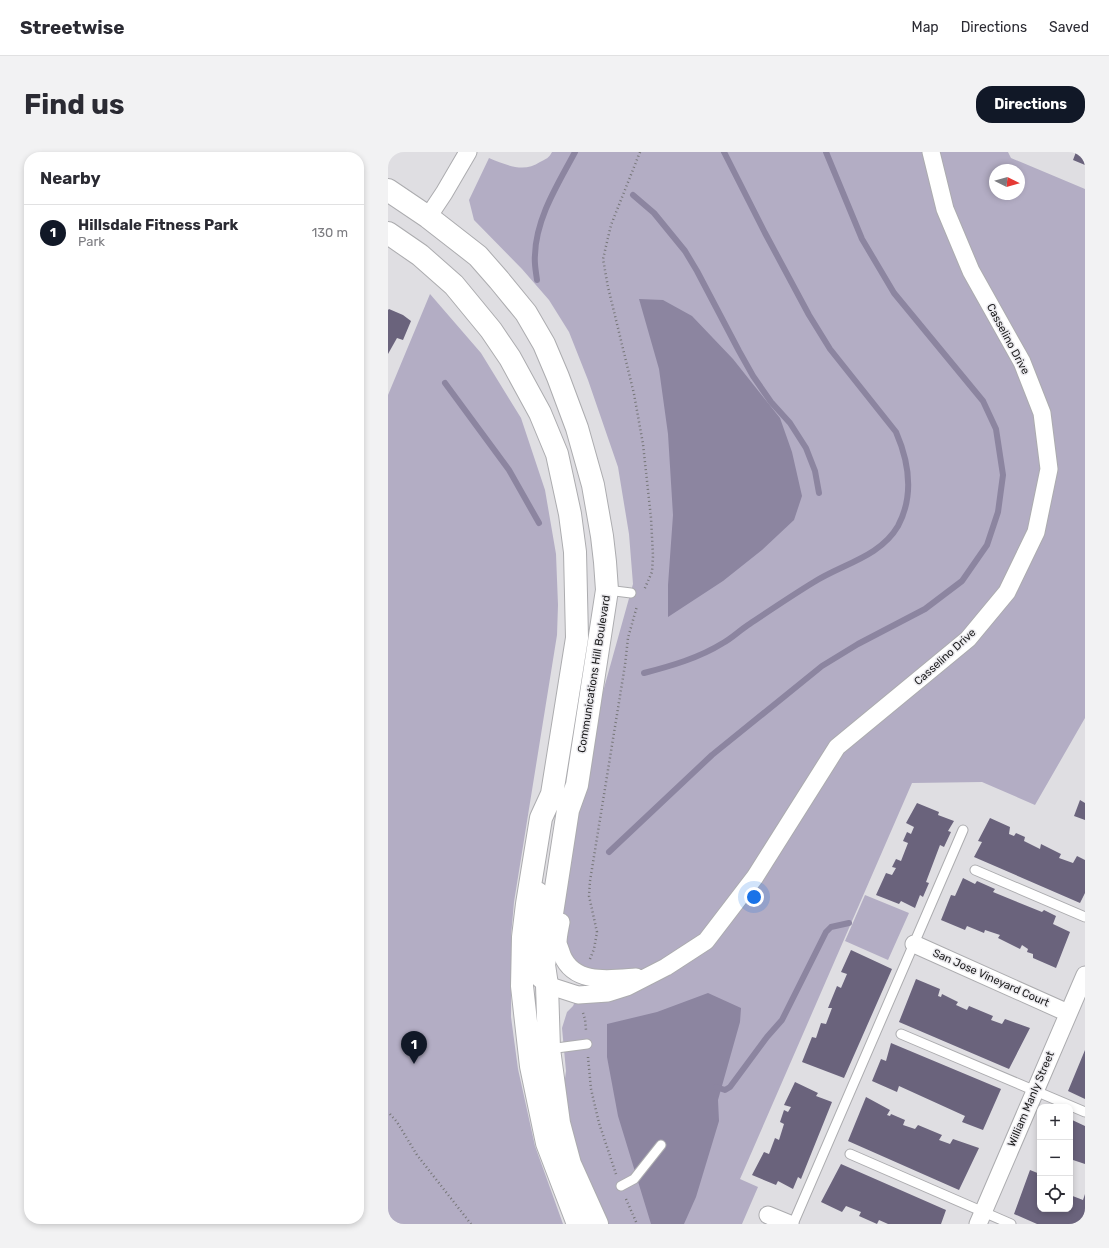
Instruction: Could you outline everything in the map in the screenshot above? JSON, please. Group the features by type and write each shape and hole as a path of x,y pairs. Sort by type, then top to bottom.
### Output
{"street":[{"path":"428,217 468,152"},
{"name":"Casselino Drive","path":"547,985 578,995 608,992 627,987 666,967 706,941 755,877 838,748 968,639 1007,592 1036,532 1049,469 1042,413 1022,362 971,271 945,209 931,152"},
{"name":"Communications Hill Boulevard","path":"388,190 428,217 478,256 500,280 526,314 544,344 558,377 577,428 593,486 602,536 607,590 577,785 568,810 544,964 547,985 549,1049 559,1123 570,1164 597,1224"},
{"name":"Communications Hill Boulevard","path":"388,233 420,255 440,272 471,304 510,358 540,413 557,454 570,514 575,552 577,631 572,674 552,794 541,818 527,904 523,937 522,986 531,1066 547,1143 578,1224"},
{"path":"577,785 577,817 562,905 558,944 564,960 573,970 594,979 605,980 648,976"},
{"path":"547,985 539,978 535,965 535,952 538,898 552,794"},
{"name":"San Jose Vineyard Court","path":"914,944 1068,1013"},
{"name":"William Manly Street","path":"980,1218 1085,975"},
{"path":"768,1215 792,1224"}],"lane":[{"path":"607,590 631,593"},
{"path":"792,1224 962,830"},
{"path":"974,870 1085,917"},
{"path":"901,1034 1085,1112"},
{"path":"549,1049 587,1044"},
{"path":"621,1186 634,1179 661,1145"},
{"path":"850,1154 980,1218 1011,1224"}],"path":[{"path":"582,1012 585,1019 591,1089 599,1123 621,1186 637,1224"},
{"path":"390,1114 397,1122 418,1155 471,1224"}],"shaded area":[{"path":"552,152 1008,152 1011,158 1085,189 1085,718 1035,805 982,782 912,783 740,1179 758,1187 742,1224 597,1224 559,1123 566,1071 562,1028 567,1012 573,1006 578,995 608,993 558,944 577,785 633,584 629,534 618,467 588,380 569,332 549,300 522,269 474,220 469,200 489,158 515,167 528,167 547,158"},
{"path":"430,294 481,353 521,418 545,490 556,554 558,605 557,635 514,902 511,936 511,1017 518,1069 535,1146 563,1224 388,1224 388,395"},
{"path":"639,299 663,300 692,316 733,359 780,418 792,452 802,496 794,520 762,550 723,581 668,617 668,585 673,515 668,434 659,369"},
{"path":"865,895 909,913 888,960 845,941"},
{"path":"708,993 741,1008 740,1022 718,1100 719,1121 696,1197 684,1224 651,1224 618,1116 607,1057 607,1024 657,1012"}],"building":[{"path":"1076,152 1085,152 1085,165 1073,160"},
{"path":"389,309 403,315 411,321 403,340 397,338 388,354 388,310"},
{"path":"1080,800 1085,803 1085,820 1074,816"},
{"path":"917,803 939,812 938,815 954,821 948,831 951,832 944,847 940,845 926,882 929,883 923,897 920,895 915,908 901,901 899,904 876,895 886,873 892,875 896,868 892,867 896,859 901,861 908,843 903,841 907,832 911,834 914,827 906,823"},
{"path":"990,818 1010,827 1009,834 1014,836 1016,833 1025,837 1024,841 1040,849 1041,844 1061,854 1059,858 1073,863 1077,856 1085,860 1085,893 1080,903 974,857 982,842 978,841"},
{"path":"963,878 975,884 977,881 995,889 993,892 1042,912 1044,910 1056,916 1053,924 1070,932 1056,968 1033,958 1033,954 1027,952 1028,949 1022,945 1020,949 998,938 1000,935 985,930 984,933 967,926 965,930 941,920 951,895 955,896"},
{"path":"851,950 892,969 844,1078 802,1062 812,1037 816,1038 821,1023 826,1024 832,1008 828,1008 837,986 841,988 847,974 841,972"},
{"path":"916,979 940,989 938,996 941,997 942,994 958,1002 956,1005 967,1010 969,1006 993,1016 991,1020 1002,1024 1005,1019 1030,1028 1009,1069 899,1022"},
{"path":"891,1043 1001,1089 983,1130 962,1122 965,1116 899,1086 897,1092 872,1081 881,1059 886,1061"},
{"path":"1085,1050 1085,1099 1068,1091"},
{"path":"795,1082 818,1093 816,1096 832,1102 801,1179 798,1177 793,1189 778,1181 776,1185 752,1175 764,1152 769,1154 775,1138 779,1140 784,1124 780,1122 784,1110 788,1112 791,1107 784,1105"},
{"path":"866,1097 890,1110 887,1115 890,1116 891,1114 905,1120 903,1125 915,1129 918,1125 942,1135 939,1140 950,1144 953,1139 979,1148 959,1190 848,1141"},
{"path":"1073,1120 1085,1126 1085,1164 1073,1160"},
{"path":"841,1164 946,1210 941,1224 888,1224 879,1220 877,1224 859,1216 861,1212 846,1206 842,1212 821,1202"},
{"path":"1030,1170 1037,1173 1037,1212 1073,1212 1073,1196 1083,1200 1085,1194 1085,1224 1037,1224 1014,1214"}],"waterway":[{"path":"537,280 535,258 536,241 539,228 555,189 575,152"},
{"path":"644,673 685,661 714,648 814,582 871,553 890,537 898,526 903,515 908,491 907,467 896,432 830,349 809,315 724,152"},
{"path":"609,852 712,755 822,666 858,644 925,609 962,581 987,545 998,512 1003,475 996,429 983,401 894,293 862,239 826,152"},
{"path":"633,195 654,213 685,251 753,376 771,402 790,423 806,448 815,471 819,493"},
{"path":"445,383 509,470 539,523"},
{"path":"716,1087 725,1090 730,1087 767,1037 782,1020 826,932 831,927 849,923"}],"place":[{"name":"Hillsdale Fitness Park","path":"414,1064"}]}
